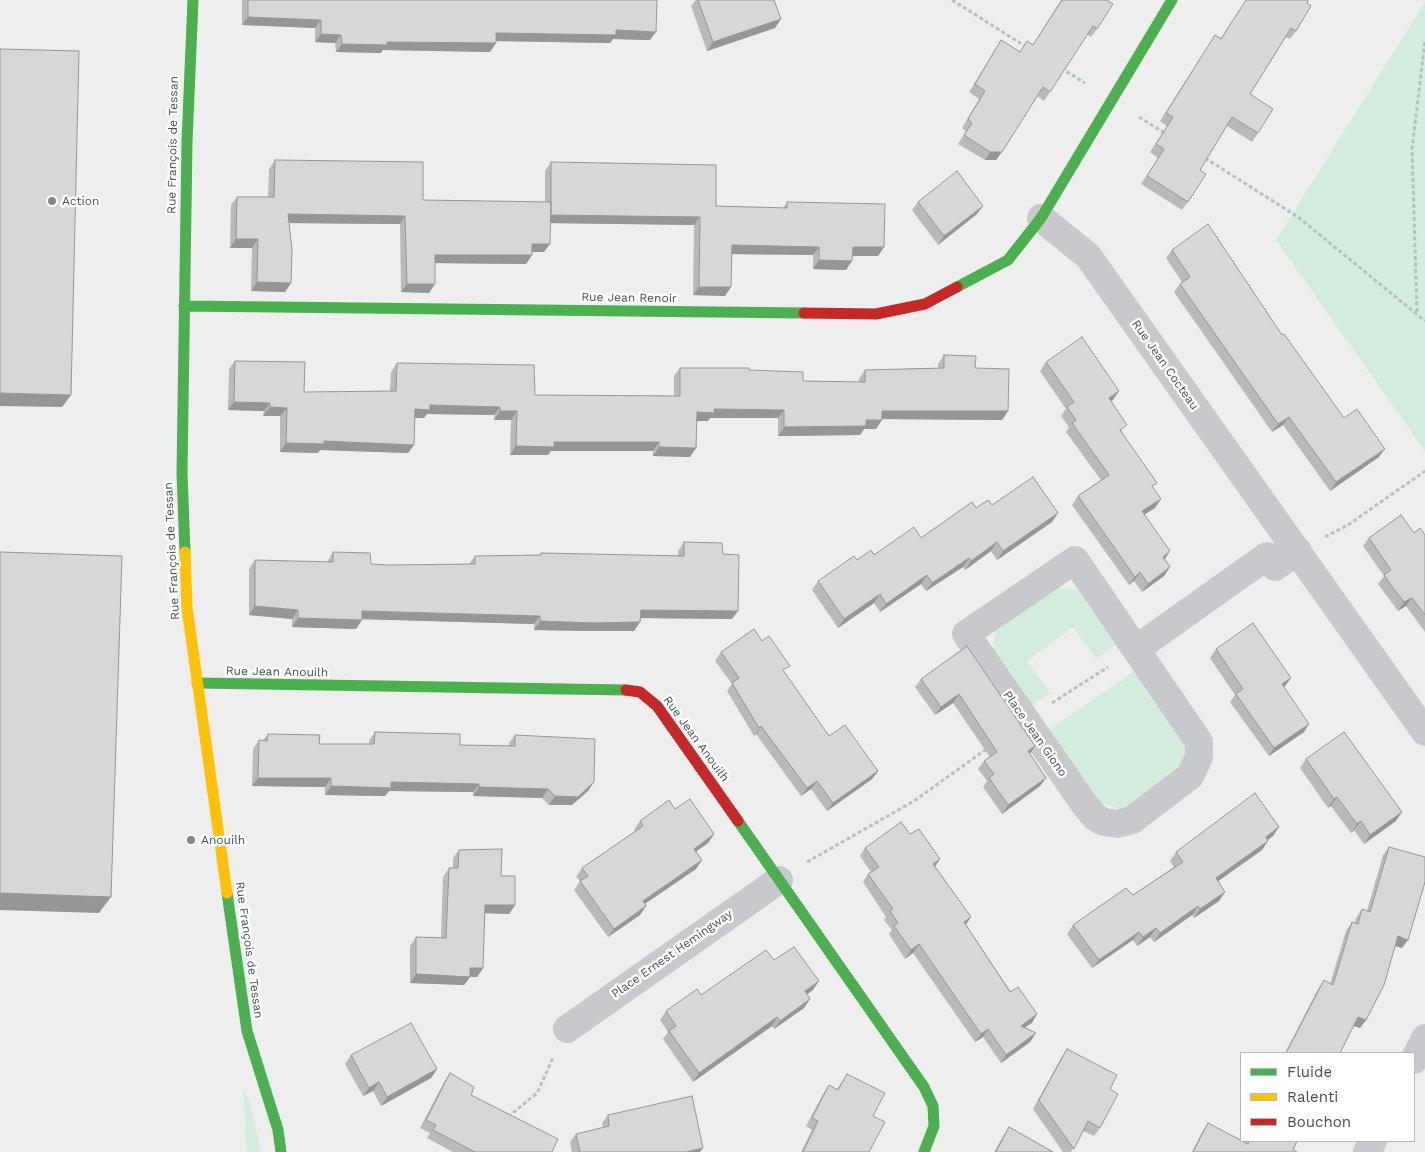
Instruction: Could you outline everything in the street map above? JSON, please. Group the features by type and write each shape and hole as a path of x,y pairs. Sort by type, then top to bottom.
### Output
{"street":[{"name":"Rue François de Tessan","path":"193,0 187,123 184,306 182,473 185,578 197,683 247,1031 278,1130 281,1152"},
{"path":"1041,218 1172,0"},
{"name":"Rue Jean Renoir","path":"184,306 876,314 925,304 1008,260 1041,218"},
{"name":"Rue Jean Cocteau","path":"1041,218 1088,256 1425,732"},
{"path":"1136,650 1267,556 1275,567 1298,551"},
{"name":"Place Jean Giono","path":"1075,560 1136,650 1193,731 1199,742 1200,757 1190,776 1132,820 1117,824 1104,822 1084,805 966,634 1075,560"},
{"name":"Rue Jean Anouilh","path":"197,683 616,688 640,692 656,706 924,1087 933,1106 934,1126 924,1152"},
{"name":"Place Ernest Hemingway","path":"567,1029 778,880"},
{"path":"1415,1058 1425,1038"}],"path":[{"path":"952,0 1035,52"},
{"path":"1416,312 1412,149 1425,40"},
{"path":"1060,68 1168,135"},
{"path":"1200,155 1298,217 1425,321"},
{"path":"1298,551 1348,524 1425,471"},
{"path":"778,880 914,801 1026,721 1136,650"},
{"path":"507,1118 537,1093 567,1029"}],"green space":[{"path":"1425,2 1425,451 1276,240"},
{"path":"1057,587 1077,590 1116,645 1096,659 1073,627 1027,661 1050,693 1030,706 992,653 996,629"},
{"path":"1135,671 1186,744 1183,767 1123,810 1101,803 1049,730"},
{"path":"243,1086 250,1103 261,1152 247,1152"}],"building":[{"path":"248,0 657,0 656,32 616,30 616,35 496,33 496,43 387,42 387,45 342,44 341,35 321,34 321,20 248,17"},
{"path":"698,0 774,0 781,19 713,42"},
{"path":"1062,0 1108,0 1113,4 1097,29 1093,26 1050,92 1043,87 1002,152 990,152 964,135 972,123 968,119 985,91 975,84 1001,40 1020,52 1027,41 1033,45"},
{"path":"1246,0 1308,0 1307,3 1311,6 1296,31 1291,28 1250,94 1273,109 1258,133 1232,117 1200,170 1206,174 1188,202 1147,176 1164,149 1156,144 1173,117 1166,113 1215,35 1221,39"},
{"path":"0,49 79,51 71,395 0,393"},
{"path":"275,160 423,162 423,200 551,202 550,244 532,244 532,255 435,255 435,284 407,284 405,216 288,214 292,249 291,283 257,282 258,239 236,239 237,197 274,197"},
{"path":"551,162 716,165 716,206 787,208 787,202 885,204 884,247 853,247 852,261 819,260 819,247 732,245 731,287 699,287 700,217 551,215"},
{"path":"957,171 983,206 944,236 918,202"},
{"path":"1208,224 1282,335 1284,334 1344,418 1357,409 1385,449 1336,482 1289,417 1278,424 1180,284 1190,277 1172,250"},
{"path":"1082,337 1119,391 1109,398 1127,425 1120,430 1157,483 1152,486 1161,499 1142,511 1170,551 1163,557 1170,567 1148,584 1140,572 1135,577 1078,496 1109,475 1072,423 1076,420 1067,407 1074,402 1046,362"},
{"path":"944,355 976,356 975,368 1009,369 1008,411 882,411 882,420 866,420 866,426 784,427 784,410 714,409 714,413 697,412 696,448 659,447 659,442 554,442 554,447 516,446 517,411 500,411 500,407 430,405 430,410 415,409 414,445 324,441 324,444 286,443 287,408 270,407 270,403 234,402 235,361 305,362 304,392 396,391 397,363 534,365 535,395 680,396 680,368 749,368 749,370 803,372 803,381 865,382 865,370 944,368"},
{"path":"1033,477 1058,513 1003,551 997,542 971,561 969,558 932,583 927,575 886,604 880,594 844,619 818,581 854,556 857,560 871,550 874,555 914,527 921,538 972,502 976,508 988,500 992,505"},
{"path":"1401,515 1414,533 1420,528 1425,535 1425,615 1412,598 1404,602 1394,589 1384,575 1391,570 1369,538"},
{"path":"684,542 722,543 723,554 739,555 738,611 641,610 640,622 594,623 540,621 540,616 362,611 362,620 298,618 298,610 255,606 255,560 333,562 333,552 370,553 371,564 388,565 475,564 475,556 541,555 541,553 684,556"},
{"path":"0,552 122,556 111,897 0,893"},
{"path":"1253,623 1291,678 1282,684 1309,724 1274,748 1236,694 1243,689 1216,649"},
{"path":"754,629 762,641 769,636 790,666 783,670 829,736 845,725 878,771 833,803 817,781 807,788 761,726 759,728 732,683 739,678 721,652"},
{"path":"967,646 1035,746 1028,751 1046,778 1008,805 989,778 994,774 984,761 997,752 959,694 941,707 921,679"},
{"path":"375,732 460,734 460,745 515,746 515,735 595,739 594,782 578,797 555,796 548,789 479,787 479,784 391,782 391,788 331,786 331,778 258,778 259,740 267,741 268,734 320,735 319,744 374,744"},
{"path":"1344,732 1402,812 1370,835 1361,821 1357,824 1337,797 1334,799 1306,759"},
{"path":"1255,793 1279,827 1266,837 1268,841 1216,878 1225,892 1200,909 1198,906 1160,933 1156,928 1143,937 1139,932 1099,960 1073,925 1126,888 1133,895 1183,862 1176,852"},
{"path":"690,799 714,834 694,849 702,860 643,901 646,906 614,929 580,881 588,876 582,868 643,826 640,821 669,800 675,809"},
{"path":"901,822 910,834 919,829 940,859 933,864 971,917 964,922 1010,992 1018,987 1037,1014 1021,1026 1036,1033 1006,1055 988,1029 981,1034 919,944 911,950 894,926 898,923 890,911 893,909 868,874 879,867 865,848"},
{"path":"1389,847 1425,857 1425,882 1408,940 1398,936 1384,985 1366,1020 1358,1017 1340,1052 1287,1052 1324,980 1333,985 1352,922 1358,924 1362,909 1370,912"},
{"path":"502,849 501,876 515,876 515,905 485,905 483,968 470,968 470,977 416,974 416,937 446,938 449,868 458,868 459,850"},
{"path":"794,947 819,981 805,991 810,999 780,1021 777,1017 699,1073 669,1031 676,1026 666,1011 697,989 701,995 766,950 774,960"},
{"path":"411,1023 437,1069 387,1097 379,1082 369,1088 351,1055"},
{"path":"1067,1049 1117,1075 1110,1089 1118,1094 1100,1128 1088,1121 1074,1149 1039,1100"},
{"path":"450,1073 474,1087 471,1095 558,1139 552,1152 475,1152 433,1130 436,1125 426,1120"},
{"path":"847,1074 885,1093 873,1116 885,1122 869,1152 803,1152 818,1121 812,1118 829,1085 838,1090"},
{"path":"692,1096 703,1148 686,1152 580,1152 576,1134 609,1126 608,1115"},
{"path":"1208,1123 1240,1140 1240,1142 1248,1144 1249,1142 1297,1142 1293,1150 1297,1152 1193,1152"},
{"path":"1009,1127 1053,1152 996,1152"}],"traffic: fast":[{"path":"185,552 182,473 187,142 193,0"},
{"path":"957,287 1008,260 1041,218 1172,0"},
{"path":"184,306 804,313"},
{"path":"197,683 626,690"},
{"path":"738,821 924,1087 933,1106 934,1126 924,1152"},
{"path":"227,893 247,1031 278,1130 281,1152"}],"traffic: slow":[{"path":"185,552 187,608 227,893"}],"traffic: jam":[{"path":"804,313 876,314 925,304 957,287"},
{"path":"626,690 640,692 657,706 738,821"}],"place":[{"name":"Action","path":"52,201"},
{"name":"Anouilh","path":"191,840"}]}
